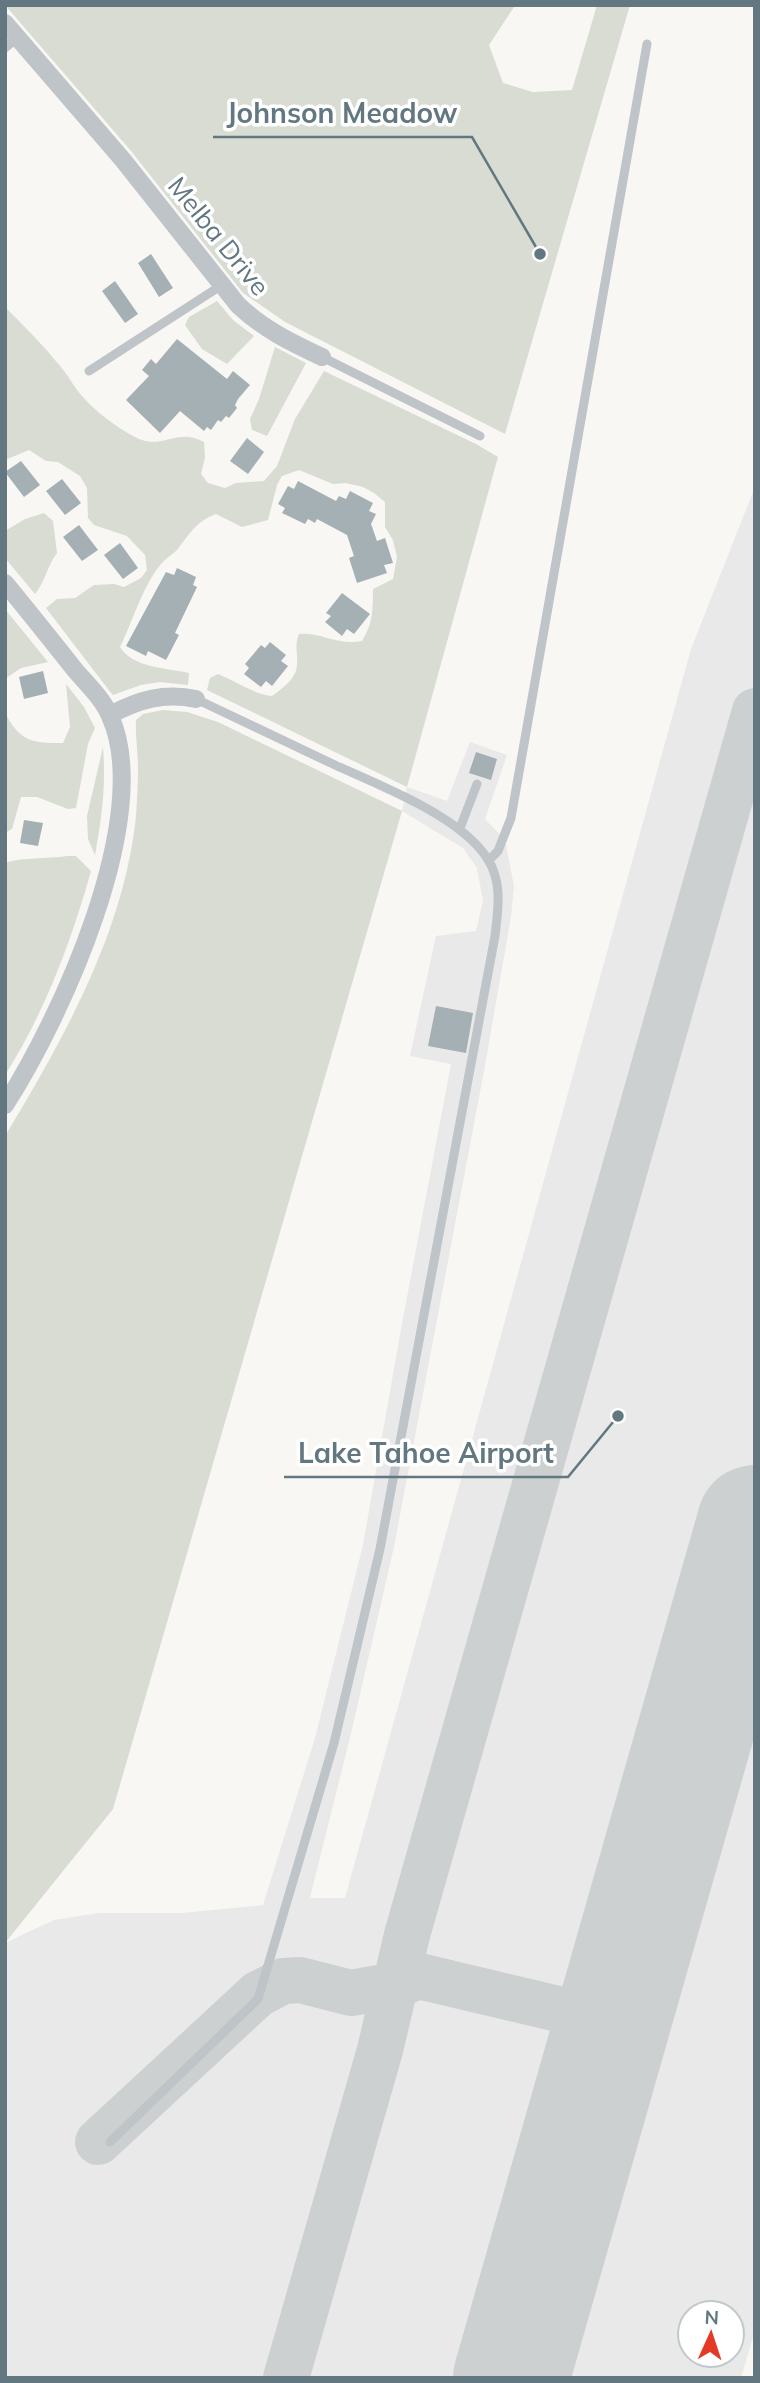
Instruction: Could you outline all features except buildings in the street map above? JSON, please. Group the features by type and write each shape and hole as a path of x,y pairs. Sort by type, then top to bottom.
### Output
{"street":[{"name":"Melba Drive","path":"5,23 12,43 110,144 222,285 254,320 322,357"},
{"path":"5,583 110,715 119,743 122,788 117,828 94,920 62,1001 38,1050 5,1105"},
{"path":"110,715 131,704 156,697 176,695 196,698"}],"lane":[{"path":"489,860 498,851 511,818 647,44"},
{"path":"89,371 222,285"},
{"name":"Melba Drive","path":"322,357 480,436"},
{"path":"110,2142 258,1999 327,1769 380,1549 495,936 498,903 497,881 489,860 460,828 405,797 196,698"},
{"path":"460,828 477,784"}],"shaded area":[{"path":"5,5 520,5 514,7 489,45 503,83 533,92 572,90 597,5 630,5 505,434 285,322 243,293 131,151"},
{"path":"217,301 233,320 254,336 227,364 202,349 185,325 189,317"},
{"path":"5,307 54,358 87,402 120,428 133,436 153,442 184,437 204,442 205,458 201,474 208,483 225,488 236,483 264,481 277,466 295,419 324,371 498,457 407,787 207,690 210,678 218,674 251,690 272,696 295,674 299,634 345,642 362,641 370,622 373,589 393,579 397,557 393,540 385,527 385,502 363,487 346,483 333,484 299,470 282,476 268,520 242,527 216,514 198,525 154,573 120,647 126,654 142,663 189,673 188,685 160,682 141,685 113,695 46,608 57,599 75,598 94,585 114,584 124,587 141,578 147,570 145,555 127,536 94,525 88,518 87,488 80,476 58,462 46,461 29,450 5,460"},
{"path":"275,347 306,363 267,436 252,430 250,419"},
{"path":"755,487 755,2330 746,2361 746,2299 676,2299 676,2369 744,2369 741,2378 5,2378 5,1943 54,1920 99,1913 182,1913 263,1905 315,1738 363,1545 451,1064 410,1056 436,936 476,931 483,901 477,868 463,848 402,811 407,787 447,801 470,742 507,755 485,819 505,840 514,886 511,917 394,1547 310,1898 345,1898 691,649"},
{"path":"44,513 53,521 57,553 35,594 5,558 5,531 25,519"},
{"path":"5,609 48,662 21,668 6,678 5,683"},
{"path":"66,684 84,707 95,728 88,744 76,808 68,809 37,797 21,797 12,829 5,833 5,713 16,730 28,739 63,743 70,727"},
{"path":"163,710 187,712 218,722 402,811 113,1809 5,1943 5,1136 49,1061 105,942 119,901 136,816 136,720 143,714"},
{"path":"103,747 103,801 95,855 88,839 87,816"},
{"path":"76,856 91,871 56,976 5,1075 5,863"}],"taxiway":[{"path":"286,2378 380,2050 407,1935 755,711"},
{"path":"98,2142 258,1994 283,1981 300,1980 351,1993 396,1985 419,1976 613,2022"}],"runway":[{"path":"511,2378 755,1523"}],"place":[{"name":"Johnson Meadow","path":"540,254"},
{"name":"Lake Tahoe Airport","path":"618,1416"}]}
